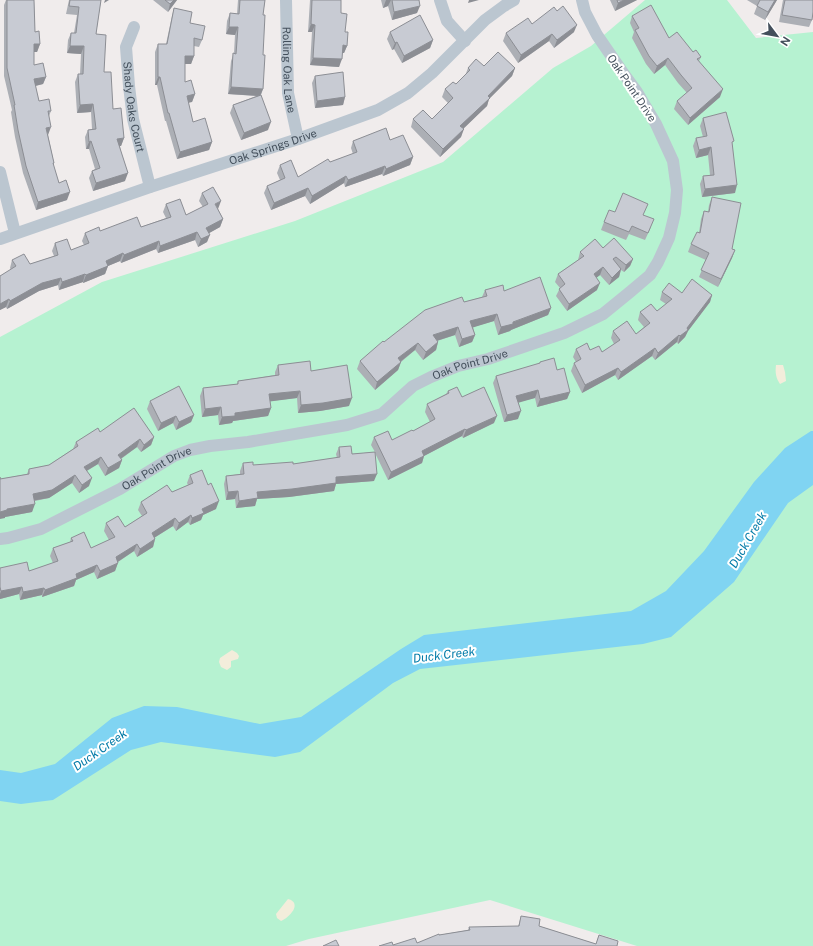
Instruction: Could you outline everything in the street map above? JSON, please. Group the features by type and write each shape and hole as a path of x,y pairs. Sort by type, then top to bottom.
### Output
{"street":[{"name":"Rolling Oak Lane","path":"286,0 288,93 298,139"},
{"path":"440,0 447,21 465,41"},
{"name":"Oak Springs Drive","path":"0,239 150,187 298,139 378,110 408,94 432,73 485,20 514,0"},
{"name":"Oak Point Drive","path":"0,539 41,529 120,489 174,456 190,450 210,446 248,442 347,425 382,414 413,386 431,377 458,366 488,359 564,333 603,314 650,275 669,238 675,214 677,190 672,161 656,124 637,92 597,35 585,12 582,0"},
{"name":"Shady Oaks Court","path":"134,27 126,48 129,86 133,119 150,187"},
{"path":"0,172 15,233"}],"green space":[{"path":"645,0 727,0 756,38 813,32 813,946 637,946 490,900 309,939 286,946 0,946 0,337 102,282 295,221 443,162 553,68 591,46"}],"sand":[{"path":"776,365 783,365 785,372 786,381 780,384 776,375"},
{"path":"232,650 239,656 238,659 231,661 231,667 227,670 221,667 219,662 220,658"},
{"path":"288,899 292,901 294,907 291,914 281,921 277,918 276,914"}],"water":[{"name":"Duck Creek","path":"813,431 813,485 788,503 734,582 671,637 643,644 420,669 393,683 300,752 275,757 161,742 131,750 53,800 21,804 0,801 0,770 21,773 55,764 112,718 144,706 177,707 260,724 301,717 424,635 631,611 666,591 704,551 754,482 785,448"}],"building":[{"path":"7,0 34,0 35,32 39,31 40,44 34,44 34,65 43,63 46,77 34,79 39,101 49,99 51,111 48,111 51,127 46,128 53,163 59,183 66,180 70,192 38,202 26,166 7,68"},
{"path":"70,0 101,0 96,34 106,35 104,72 111,72 113,109 121,108 124,138 117,139 128,173 96,183 92,171 100,168 91,141 89,142 88,130 96,129 93,104 80,105 78,74 83,74 84,46 70,46 71,33 76,33 79,7 69,6"},
{"path":"165,0 174,0 170,4"},
{"path":"240,0 265,0 263,15 265,15 263,55 265,55 263,89 231,87 233,53 236,54 238,27 229,27 230,13 239,14"},
{"path":"312,0 341,0 341,13 347,14 345,32 348,32 347,46 343,45 342,59 313,58 315,25 311,24"},
{"path":"392,0 419,0 420,6 394,12"},
{"path":"617,0 624,0 618,3"},
{"path":"760,0 775,0 768,12 757,6"},
{"path":"785,0 813,0 812,20 782,15"},
{"path":"651,5 669,38 677,32 693,52 696,50 701,57 697,59 723,89 690,118 677,101 692,88 668,58 657,66 649,56 635,30 639,28 632,16"},
{"path":"563,6 577,25 557,40 552,34 521,55 506,33 528,18 532,24 554,7 557,11"},
{"path":"174,8 192,12 190,23 205,26 202,40 194,38 194,56 185,56 185,82 191,80 195,94 187,96 193,122 205,118 212,142 180,152 168,113 160,77 158,77 158,44 167,44"},
{"path":"420,15 433,40 404,56 397,42 395,43 390,32"},
{"path":"498,52 515,68 488,96 490,98 460,126 464,129 443,149 413,119 423,110 432,119 453,98 445,89 453,82 456,84 470,70 468,68 476,59 484,66"},
{"path":"343,72 345,97 317,101 315,76"},
{"path":"261,95 271,122 244,133 233,105"},
{"path":"726,112 734,141 732,142 737,185 705,189 703,176 714,175 711,147 699,150 696,138 707,136 703,118"},
{"path":"386,128 390,140 403,135 413,157 386,169 385,166 348,180 346,176 312,196 308,188 274,203 267,186 285,178 280,165 291,160 298,177 328,159 330,162 357,152 353,141"},
{"path":"213,187 221,201 215,204 223,219 206,228 210,235 201,239 197,232 160,246 159,241 124,255 123,253 106,261 108,266 86,275 85,274 62,282 61,278 42,283 10,301 9,299 0,304 0,276 16,266 12,260 24,254 30,264 58,255 55,243 67,239 71,250 89,243 85,233 99,227 100,231 137,217 141,227 171,217 166,204 180,199 186,215 208,204 202,193"},
{"path":"623,193 648,204 643,215 654,219 648,233 632,226 629,232 604,222 609,210 615,212"},
{"path":"712,197 741,203 732,249 735,250 721,279 701,270 709,253 691,244 697,232 700,233 704,211 709,212"},
{"path":"614,238 633,259 626,265 616,257 613,259 621,269 612,278 603,267 594,274 600,283 569,304 559,289 565,284 558,274 584,256 580,252 595,239 603,248"},
{"path":"540,277 551,308 513,322 513,324 501,327 497,314 470,321 475,335 462,339 458,327 433,335 438,342 426,352 418,343 398,358 401,362 377,382 360,361 383,341 384,342 425,310 462,297 464,302 487,296 485,290 503,285 504,291"},
{"path":"692,279 712,295 687,328 688,330 680,336 679,335 658,353 655,348 621,372 618,368 585,385 574,363 581,359 576,349 587,343 590,350 599,346 602,352 620,340 613,331 627,321 636,334 650,323 640,312 651,304 657,311 672,299 662,292 669,283 682,293"},
{"path":"554,358 557,370 564,368 570,392 540,399 538,390 516,396 521,411 507,415 496,376"},
{"path":"310,361 311,371 347,365 352,398 301,405 300,391 269,394 271,408 235,413 235,416 222,417 221,407 205,409 203,388 238,384 238,381 279,375 278,365"},
{"path":"179,386 194,415 179,422 176,416 161,423 150,401"},
{"path":"457,387 462,397 484,387 497,416 466,430 465,429 422,451 424,456 391,472 374,437 388,431 392,440 435,419 427,404 449,393 448,391"},
{"path":"134,408 154,437 144,445 140,439 118,455 122,460 108,468 101,457 84,467 92,478 82,485 75,475 52,490 33,494 35,504 7,509 0,512 0,479 29,474 29,469 49,465 78,446 76,442 98,428 100,432"},
{"path":"351,446 352,454 375,452 377,474 336,477 336,483 257,492 258,498 239,501 238,491 228,492 226,476 244,474 243,463 253,462 253,465 293,462 293,464 340,457 339,447"},
{"path":"202,470 208,485 211,483 219,501 202,509 204,513 192,518 191,515 179,523 175,518 152,533 155,539 140,549 137,544 116,557 118,563 100,571 97,565 76,574 77,578 45,590 44,588 23,592 22,587 1,591 0,568 27,562 29,571 58,561 53,548 73,541 71,538 84,532 91,548 115,537 106,523 118,516 125,527 147,513 141,502 167,485 172,492 193,483 190,475"},
{"path":"521,916 540,919 539,926 596,944 599,935 618,941 617,946 379,946 392,942 393,945 415,938 417,943 439,934 470,930 469,927 519,926"},
{"path":"336,940 339,946 323,946"}]}
